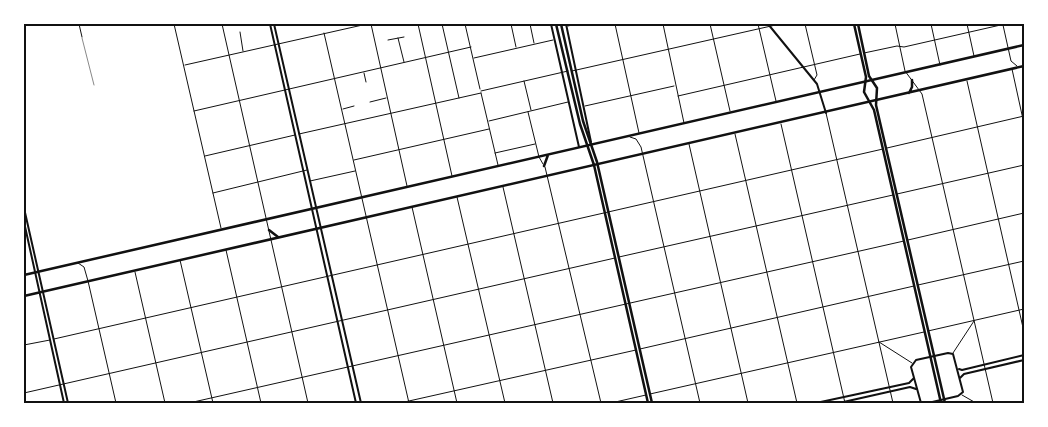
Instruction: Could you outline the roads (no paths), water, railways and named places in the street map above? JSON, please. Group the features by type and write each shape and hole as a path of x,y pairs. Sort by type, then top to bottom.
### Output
{"main road":[{"path":"272,24 304,171 314,208"},
{"path":"551,24 580,147"},
{"path":"556,24 566,71 587,146 596,165"},
{"path":"561,24 583,121 596,165 650,403"},
{"path":"856,24 871,80 877,88 876,101 884,148"},
{"path":"566,25 578,71 591,145"},
{"path":"769,25 814,80 821,92 826,113"},
{"path":"24,275 1024,45"},
{"path":"863,53 866,81 864,92 871,102 884,148 943,402"},
{"path":"24,296 826,113 1022,66"},
{"path":"908,94 912,88 912,80"},
{"path":"287,90 310,181 327,276 356,403"},
{"path":"544,166 549,154"},
{"path":"24,208 27,235"},
{"path":"24,222 37,272 64,403"},
{"path":"318,228 361,403"},
{"path":"269,230 279,237"},
{"path":"41,292 54,339 68,403"},
{"path":"921,403 916,389 912,363 948,352 953,354 958,367 962,394 943,402 928,403"},
{"path":"958,367 962,370 1024,355"},
{"path":"960,378 964,374 1024,360"},
{"path":"816,403 910,382 914,378"},
{"path":"839,403 912,387 916,389"}],"street":[{"path":"79,24 82,37"},
{"path":"174,24 221,229"},
{"path":"222,24 308,403"},
{"path":"183,65 367,24"},
{"path":"371,24 408,187"},
{"path":"418,24 452,176"},
{"path":"442,24 459,98"},
{"path":"465,24 498,166"},
{"path":"511,24 516,49"},
{"path":"530,24 535,44"},
{"path":"566,25 576,24"},
{"path":"615,24 639,134"},
{"path":"662,24 684,123"},
{"path":"710,24 730,113"},
{"path":"758,24 776,102"},
{"path":"205,156 459,98 562,71 578,71 760,29 769,25 780,24"},
{"path":"805,24 817,75 814,80"},
{"path":"895,24 906,72 921,91 993,403"},
{"path":"931,24 940,64"},
{"path":"967,24 974,57"},
{"path":"678,96 803,66 935,40 1004,24 1011,63 1022,66"},
{"path":"240,32 243,52"},
{"path":"324,33 409,402"},
{"path":"388,40 404,37"},
{"path":"398,38 404,63"},
{"path":"473,58 554,40"},
{"path":"194,111 471,47"},
{"path":"1012,69 1024,124"},
{"path":"363,72 366,82"},
{"path":"524,80 539,157 548,176 601,403"},
{"path":"967,80 1024,332"},
{"path":"585,106 675,86"},
{"path":"370,102 387,98"},
{"path":"488,122 569,102"},
{"path":"342,109 354,106"},
{"path":"826,113 893,403"},
{"path":"24,346 1023,117"},
{"path":"781,123 845,403"},
{"path":"353,160 490,129"},
{"path":"735,133 797,403"},
{"path":"627,136 638,141 643,154 700,403"},
{"path":"495,153 536,144"},
{"path":"688,144 748,403"},
{"path":"24,393 1024,165"},
{"path":"213,193 307,170"},
{"path":"310,181 356,171"},
{"path":"503,186 553,403"},
{"path":"457,197 505,403"},
{"path":"412,207 457,403"},
{"path":"189,403 1024,213"},
{"path":"226,249 261,403"},
{"path":"180,260 213,403"},
{"path":"400,403 1024,261"},
{"path":"77,262 84,268 88,281 116,403"},
{"path":"134,270 165,403"},
{"path":"611,403 1024,309"},
{"path":"953,354 974,320"},
{"path":"879,342 912,363"},
{"path":"962,394 976,403"}],"lane":[{"path":"82,37 94,85"}]}
